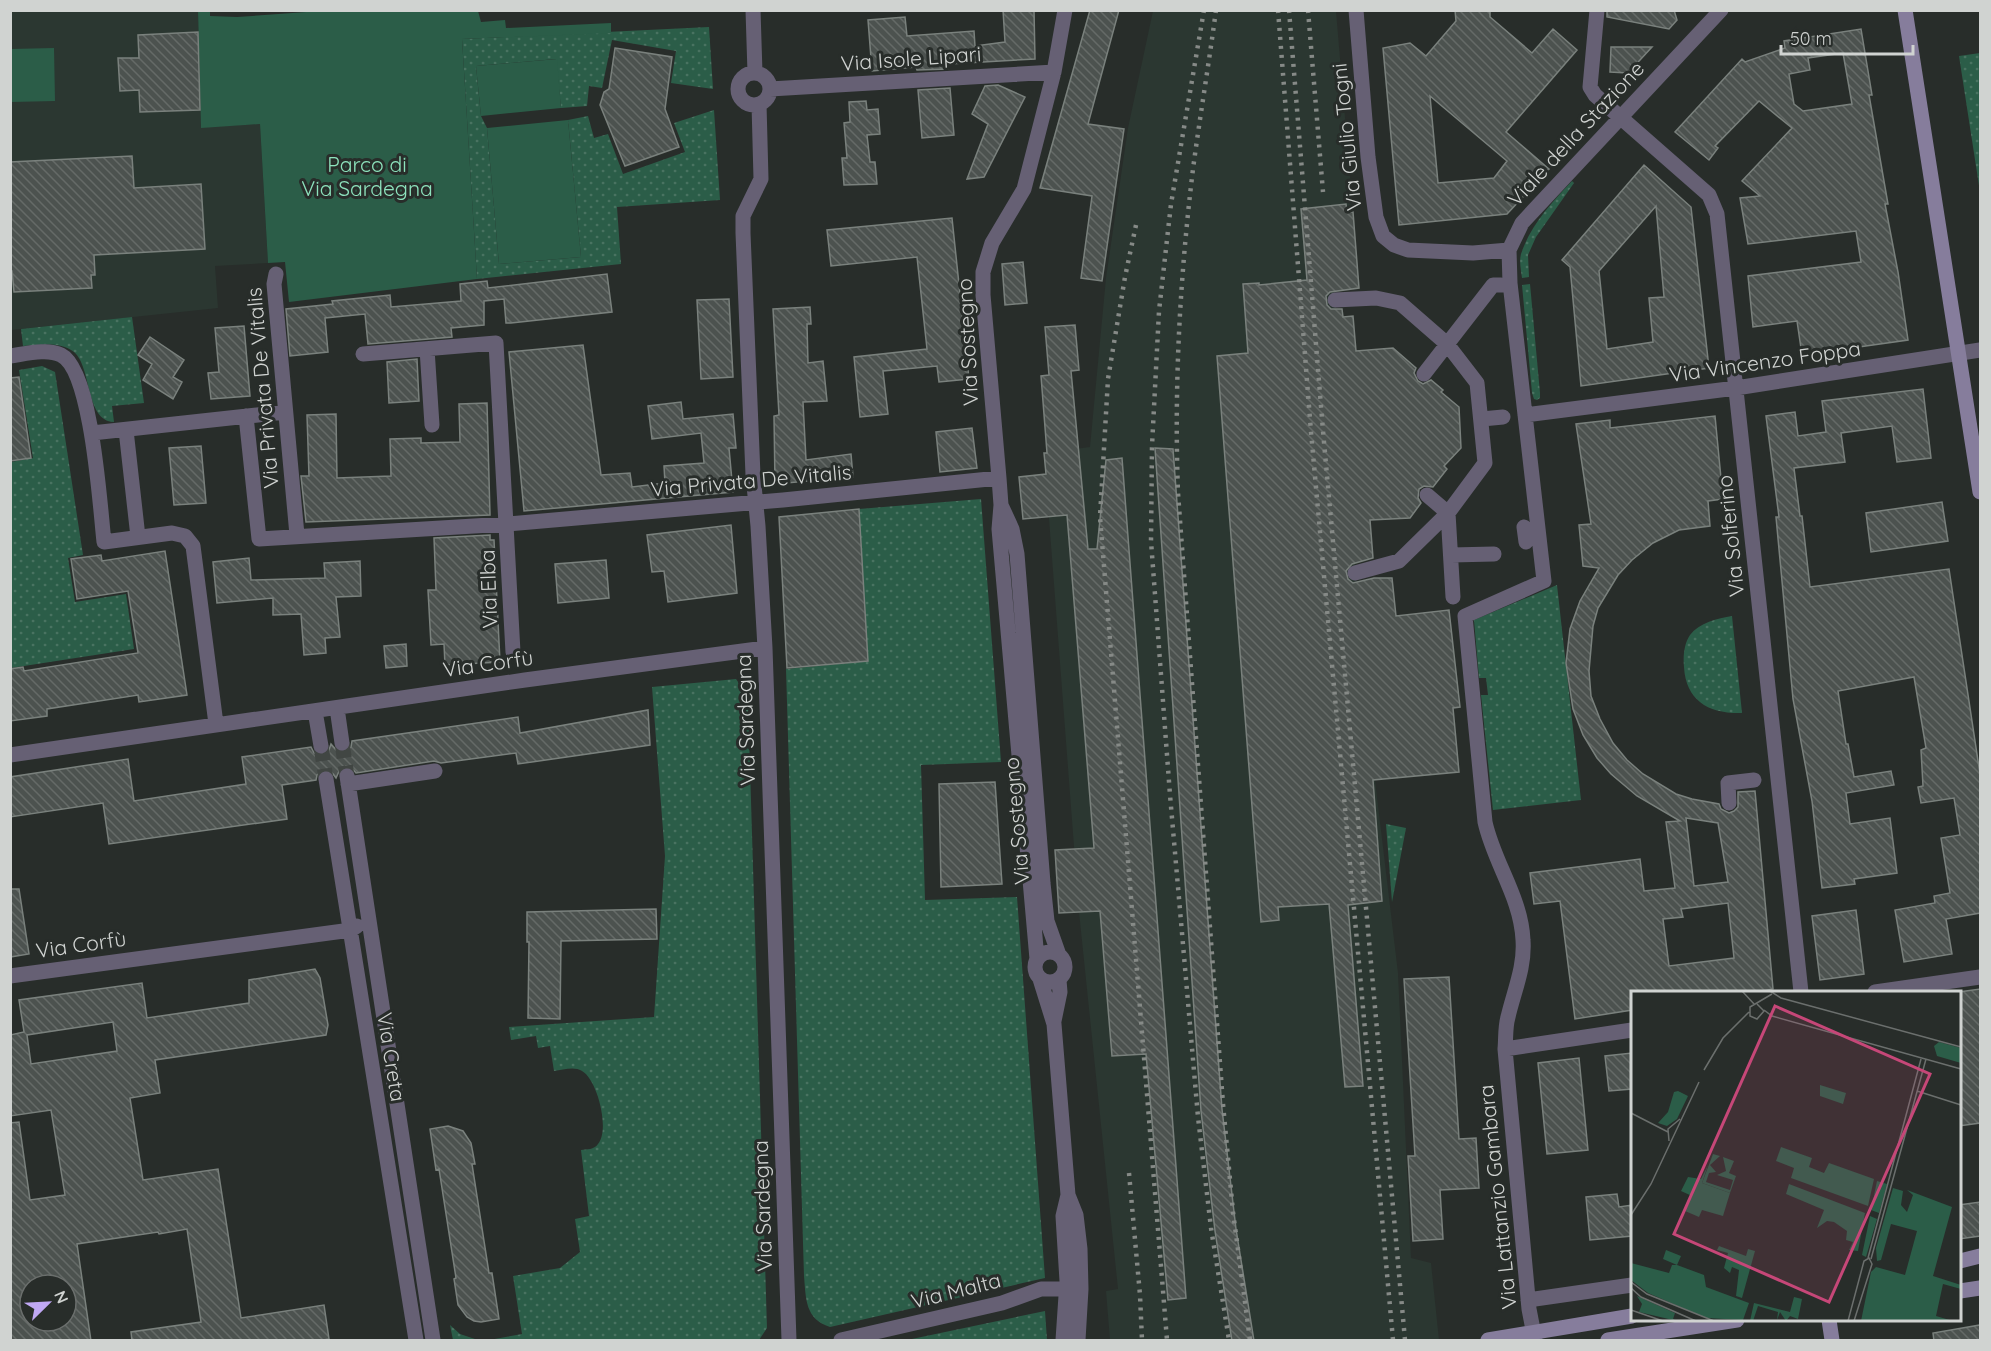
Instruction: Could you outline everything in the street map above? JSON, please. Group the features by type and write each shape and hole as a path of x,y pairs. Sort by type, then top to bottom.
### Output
{"main road":[{"path":"1905,11 1980,492"},
{"path":"1961,1261 1980,1256"},
{"path":"1961,1291 1980,1288"},
{"path":"1488,1341 1631,1316"},
{"path":"1608,1341 1731,1321"},
{"path":"1829,1321 1832,1341"}],"street":[{"path":"753,10 755,73"},
{"name":"Via Sostegno","path":"1065,10 1054,72 1024,189 992,243 983,272 983,295 999,477 1001,506 999,523 1035,970 1054,1024 1068,1196 1063,1216 1074,1288 1078,1341"},
{"name":"Via Giulio Togni","path":"1356,10 1368,157 1376,217 1383,236 1394,245 1408,250 1473,253 1509,250"},
{"name":"Via Solferino","path":"1597,10 1590,87 1595,95 1709,195 1717,213 1801,991"},
{"name":"Viale della Stazione","path":"1485,822 1465,616 1544,581 1510,283 1509,250 1522,223 1721,10"},
{"name":"Via Isole Lipari","path":"770,90 1054,72"},
{"path":"750,73 755,73 764,77 769,83 770,90 765,100 753,105 740,95 738,90 742,79 750,73"},
{"name":"Via Sardegna","path":"759,104 761,179 743,216 755,503 765,648 789,1341"},
{"name":"Via Privata De Vitalis","path":"276,274 274,284 297,535"},
{"path":"1424,374 1493,285 1501,285"},
{"path":"1335,300 1376,297 1400,303 1447,344 1477,382 1482,420 1485,463 1448,513 1400,561 1355,573"},
{"path":"363,354 496,343 507,524"},
{"path":"427,349 432,424"},
{"name":"Via Vincenzo Foppa","path":"1525,415 1736,388 1980,350"},
{"path":"10,356 41,352 59,353 67,358 76,370 92,433 104,542 172,533 185,536 193,546 216,724"},
{"name":"Via Privata De Vitalis","path":"92,433 285,412"},
{"name":"Via Privata De Vitalis","path":"246,416 259,539 507,524 755,503 999,477"},
{"path":"1482,420 1503,417"},
{"path":"126,430 138,537"},
{"path":"1427,495 1448,513 1453,597"},
{"name":"Via Sostegno","path":"1001,506 1012,530 1017,554 1047,921 1059,955 1065,963 1062,977 1059,980 1060,992 1054,1024"},
{"name":"Via Elba","path":"507,524 513,652"},
{"path":"1451,555 1494,554"},
{"name":"Via Corfù","path":"10,755 525,680 765,648"},
{"path":"337,708 342,743"},
{"path":"315,711 321,746"},
{"name":"Via Creta","path":"433,1341 347,780 435,771"},
{"name":"Via Creta","path":"326,779 416,1341"},
{"path":"1729,803 1728,783 1754,780"},
{"name":"Via Lattanzio Gambara","path":"1485,822 1490,841 1510,884 1519,912 1523,942 1520,976 1507,1019 1505,1050 1528,1300 1535,1341"},
{"name":"Via Corfù","path":"10,976 351,930 368,920"},
{"path":"1036,960 1040,955 1049,952 1059,955"},
{"path":"1888,991 1980,977"},
{"path":"1040,979 1050,983 1059,980"},
{"path":"1505,1050 1631,1030"},
{"path":"373,1078 391,1075"},
{"path":"1528,1300 1631,1285"},
{"name":"Via Sostegno","path":"1063,1341 1074,1288"},
{"name":"Via Malta","path":"841,1341 1002,1304 1041,1289 1074,1288"}],"shaded area":[{"path":"11,11 198,11 201,127 260,124 268,263 215,266 218,308 11,330"},
{"path":"1153,11 1336,11 1353,212 1329,214 1336,308 1334,309 1373,780 1375,780 1398,973 1411,1258 1431,1263 1439,1340 1110,1340 1106,1291 1118,1289 1079,912 1044,453 1090,447 1106,278 1128,128"}],"green space":[{"name":"Parco di Via Sardegna","path":"334,10 478,11 481,22 505,20 506,28 611,23 611,33 462,39 477,279 289,302 285,262 268,263 260,124 201,128 198,11 210,11 210,16 237,17"},
{"path":"709,27 713,89 671,83 676,51 612,40 602,88 589,86 587,106 561,108 556,59 476,66 481,116 487,128 499,264 581,257 568,120 588,116 594,138 608,134 623,174 685,152 674,123 714,110 720,200 617,207 621,264 477,279 462,39"},
{"path":"54,48 55,101 11,102 11,49"},
{"path":"1980,53 1980,192 1959,56"},
{"path":"557,59 561,108 481,116 476,66"},
{"path":"568,120 581,257 499,264 487,128"},
{"path":"1572,181 1574,183 1536,237 1528,255 1529,277 1522,278 1520,257 1530,234 1549,206"},
{"path":"1530,284 1540,393 1540,398 1537,400 1534,399 1532,393 1522,285"},
{"path":"132,317 144,403 112,406 114,422 98,413 84,369 74,352 56,345 23,346 21,329"},
{"path":"42,366 55,372 83,555 68,558 75,602 126,594 134,649 11,668 11,462 33,458 19,370"},
{"path":"981,499 1001,762 921,765 925,900 1017,897 1045,1278 830,1327 816,1319 811,1313 808,1307 804,1276 786,669 868,661 859,509"},
{"path":"1557,585 1581,800 1493,810 1481,695 1488,695 1486,678 1479,678 1474,620"},
{"path":"1732,616 1742,713 1719,711 1701,703 1689,689 1684,667 1685,646 1690,635 1698,627 1709,622"},
{"path":"736,679 746,693 748,702 767,1328 759,1340 489,1340 522,1334 513,1276 560,1268 580,1252 575,1219 589,1216 581,1150 596,1146 603,1128 597,1095 588,1076 576,1069 554,1071 550,1046 538,1048 536,1036 511,1040 509,1027 654,1017 665,856 652,687"},
{"path":"1386,824 1406,828 1392,902"},
{"path":"1045,1311 1047,1340 907,1340"},
{"path":"450,1325 460,1334 478,1340 453,1340"}],"building":[{"path":"1003,10 1034,10 1035,59 948,64 948,69 917,70 916,67 872,71 868,20 905,17 907,36 974,31 975,46 1005,42"},
{"path":"1090,10 1119,10 1088,124 1124,129 1102,281 1081,278 1092,196 1040,188"},
{"path":"1455,10 1490,10 1490,17 1532,53 1553,29 1577,50 1506,132 1549,169 1507,214 1399,225 1383,48 1410,43 1426,56 1456,21","holes":["1430,96 1507,161 1494,178 1438,183"]},
{"path":"1607,10 1674,10 1677,20 1669,29 1607,17"},
{"path":"1861,29 1872,95 1869,95 1888,204 1885,204 1908,340 1802,355 1797,321 1753,327 1748,276 1861,262 1856,231 1748,244 1740,198 1760,196 1742,181 1792,128 1759,101 1715,146 1718,148 1709,160 1675,132 1742,59 1745,62 1785,48 1784,41","holes":["1843,53 1852,104 1803,111 1794,104 1789,74 1810,70 1808,58"]},
{"path":"198,32 200,110 140,112 139,90 120,91 118,58 139,58 138,35"},
{"path":"1611,47 1652,47 1628,73 1610,72"},
{"path":"615,48 672,57 665,109 679,147 625,166 600,105 604,92 609,89"},
{"path":"998,85 1025,97 984,177 967,179 988,124 972,114 985,86"},
{"path":"950,88 954,135 922,138 918,90"},
{"path":"866,101 867,110 878,109 880,134 867,135 870,162 875,162 877,184 844,185 842,158 847,158 844,123 850,122 849,102"},
{"path":"132,156 134,188 201,184 205,249 94,255 95,275 91,275 92,288 14,292 12,271 10,271 10,162"},
{"path":"1644,165 1691,207 1709,368 1581,386 1570,267 1562,260","holes":["1656,206 1664,297 1649,298 1653,342 1607,349 1599,271"]},
{"path":"1346,204 1347,212 1353,212 1359,288 1330,292 1326,296 1327,305 1331,309 1342,309 1343,317 1353,316 1356,351 1393,348 1416,368 1414,373 1418,381 1423,384 1431,380 1459,407 1461,448 1444,466 1447,469 1433,487 1424,486 1419,489 1418,498 1421,503 1410,518 1370,520 1373,558 1352,564 1346,571 1348,579 1353,583 1374,578 1392,578 1396,616 1449,610 1460,707 1453,708 1459,772 1373,780 1382,901 1348,905 1363,1086 1345,1087 1329,904 1278,907 1279,920 1261,922 1217,356 1248,353 1243,284 1259,283 1259,285 1307,280 1301,209"},
{"path":"952,218 969,379 939,382 937,366 883,371 888,414 860,417 854,357 927,349 917,257 831,266 827,230"},
{"path":"1023,262 1027,303 1005,305 1002,264"},
{"path":"607,274 612,312 506,323 504,299 484,301 484,325 451,328 452,337 368,344 365,314 325,318 328,352 290,356 286,309 390,295 391,307 461,301 460,284 487,281 488,288"},
{"path":"729,299 733,377 701,379 697,300"},
{"path":"810,307 811,324 807,324 808,363 823,361 827,401 803,402 806,460 851,454 853,477 775,484 774,416 779,415 773,309"},
{"path":"1075,325 1079,370 1071,371 1088,549 1097,549 1106,460 1122,458 1186,1298 1168,1300 1146,1054 1112,1056 1100,911 1059,913 1055,850 1094,848 1067,515 1023,519 1019,477 1046,474 1044,453 1047,453 1041,376 1049,375 1045,327"},
{"path":"244,326 250,396 211,399 208,373 219,372 215,328"},
{"path":"150,337 184,360 173,377 182,382 173,399 143,380 152,364 138,355"},
{"path":"583,345 601,475 630,473 632,487 665,483 664,466 704,463 701,433 652,439 648,406 681,402 683,419 733,414 736,448 729,448 733,492 524,511 509,352"},
{"path":"417,359 419,401 389,403 387,362"},
{"path":"19,377 31,458 10,461 10,378"},
{"path":"1923,389 1931,458 1897,462 1892,426 1841,433 1845,462 1794,468 1810,587 1949,569 1980,774 1980,913 1946,919 1952,954 1904,962 1895,910 1935,903 1934,896 1950,893 1941,838 1960,835 1954,798 1921,803 1918,787 1923,786 1921,750 1926,748 1914,677 1838,691 1846,744 1848,744 1854,777 1891,771 1894,785 1846,793 1850,824 1890,818 1897,873 1854,879 1855,884 1822,888 1812,801 1793,699 1776,517 1779,517 1766,416 1795,412 1798,436 1826,432 1822,401"},
{"path":"487,403 490,515 306,522 301,476 309,476 307,415 336,414 337,478 391,476 390,439 421,438 421,443 460,442 459,404"},
{"path":"1715,416 1723,499 1708,501 1710,526 1679,530 1653,543 1618,575 1598,608 1593,626 1589,671 1591,696 1613,743 1627,760 1643,774 1676,794 1719,804 1721,809 1729,813 1738,807 1738,792 1755,791 1773,989 1762,991 1631,991 1631,1010 1575,1019 1560,901 1534,904 1530,873 1640,859 1644,891 1675,888 1666,822 1680,821 1637,796 1611,774 1597,758 1583,735 1573,709 1566,663 1570,629 1580,601 1599,568 1583,566 1579,525 1591,524 1576,424 1610,420 1610,428","holes":["1686,818 1718,823 1728,882 1694,886","1728,903 1734,958 1669,966 1663,919 1683,917 1681,909"]},
{"path":"972,428 977,468 940,472 936,432"},
{"path":"201,446 206,503 174,505 169,448"},
{"path":"1155,448 1173,449 1222,1109 1236,1229 1254,1341 1232,1341 1215,1231 1201,1111"},
{"path":"1942,502 1948,541 1871,552 1866,513"},
{"path":"859,509 868,661 787,668 779,517"},
{"path":"731,525 737,593 668,602 664,571 652,572 647,535"},
{"path":"490,535 490,540 494,540 500,662 445,665 444,644 431,645 428,590 436,590 434,538"},
{"path":"165,551 187,695 139,702 138,695 47,709 47,716 10,721 10,669 23,667 24,671 138,653 128,591 77,599 71,559 101,555 102,561"},
{"path":"249,558 251,580 325,578 324,563 360,561 361,596 336,597 340,637 325,638 326,653 304,655 301,614 273,615 273,598 217,603 213,562"},
{"path":"606,560 609,598 558,603 555,564"},
{"path":"406,644 407,666 386,668 384,646"},
{"path":"648,710 650,745 518,764 516,753 441,763 434,761 356,773 351,767 346,766 340,769 336,778 330,770 324,770 317,775 316,780 282,785 287,819 109,844 103,803 10,817 10,777 128,759 134,801 246,784 242,757 311,747 314,753 322,756 328,753 331,744 338,752 344,752 351,747 352,741 518,717 520,733"},
{"path":"995,782 1002,884 941,887 939,784"},
{"path":"10,889 19,889 29,954 10,957"},
{"path":"656,909 657,939 561,941 560,1019 528,1018 527,912"},
{"path":"1856,910 1864,974 1820,980 1812,916"},
{"path":"315,969 320,978 328,1025 326,1035 155,1060 160,1093 130,1098 143,1180 218,1169 241,1318 324,1305 329,1339 318,1341 132,1341 131,1332 201,1322 187,1229 77,1244 91,1341 10,1341 10,1123 19,1122 30,1200 65,1195 51,1110 10,1116 10,1035 24,1032 19,1000 142,983 147,1018 249,1003 249,980","holes":["113,1022 117,1051 31,1064 27,1035"]},
{"path":"1449,977 1459,1139 1476,1138 1479,1188 1440,1190 1443,1239 1413,1241 1408,1156 1415,1156 1404,979"},
{"path":"1980,989 1980,1123 1961,1126 1961,992"},
{"path":"1631,1053 1631,1089 1609,1091 1605,1056"},
{"path":"1579,1058 1588,1150 1547,1154 1538,1063"},
{"path":"448,1126 463,1131 471,1143 475,1164 472,1164 489,1273 492,1273 499,1319 474,1321 467,1317 458,1305 439,1169 436,1170 430,1129"},
{"path":"1617,1194 1619,1207 1631,1205 1631,1236 1590,1240 1586,1197"},
{"path":"1980,1202 1980,1236 1961,1239 1961,1205"},
{"path":"1980,1325 1980,1341 1934,1341 1933,1333"}],"tunnel":[{"path":"342,743 347,776"},
{"path":"321,746 326,779"}],"railway":[{"path":"1204,10 1171,204 1159,311 1152,446 1151,541 1198,1117 1211,1228 1229,1340"},
{"path":"1216,10 1193,169 1185,250 1179,331 1178,493 1223,1104 1233,1212 1250,1340"},
{"path":"1278,10 1311,432 1393,1340"},
{"path":"1289,10 1323,431 1405,1340"},
{"path":"1308,10 1323,192"},
{"path":"1136,225 1108,379 1100,517 1167,1340"},
{"path":"1129,1173 1142,1340"}]}
